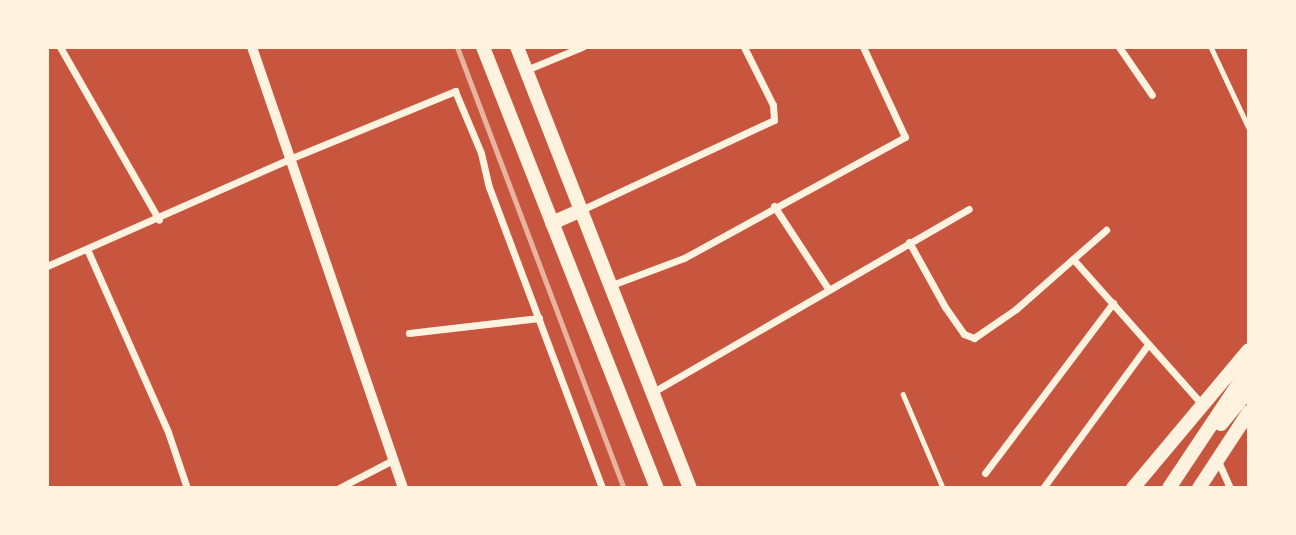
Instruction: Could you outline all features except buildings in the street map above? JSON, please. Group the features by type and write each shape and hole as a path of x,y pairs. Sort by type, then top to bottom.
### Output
{"main road":[{"path":"483,47 657,488"},
{"path":"517,47 579,211 690,488"},
{"path":"552,223 579,211"},
{"path":"1133,488 1201,403 1249,350"},
{"path":"1170,488 1249,368"},
{"path":"1170,488 1249,390"},
{"path":"1199,488 1249,412"}],"street":[{"path":"60,47 159,220"},
{"path":"252,47 287,160 306,202 403,488"},
{"path":"526,70 582,47"},
{"path":"579,211 774,121 773,105 744,47"},
{"path":"610,286 684,258 774,206 905,137 863,47"},
{"path":"1119,47 1152,95"},
{"path":"47,266 159,220 287,160 452,91 459,97 602,488"},
{"path":"774,206 829,290"},
{"path":"653,392 969,209"},
{"path":"909,242 945,307 964,334 974,338 1016,309 1106,229"},
{"path":"87,249 168,432 187,488"},
{"path":"1073,259 1147,346 1201,403"},
{"path":"985,473 1113,303"},
{"path":"409,333 539,317"},
{"path":"1043,488 1147,346"},
{"path":"339,488 393,460"},
{"path":"1217,461 1230,488"}],"lane":[{"path":"1212,48 1249,128"},
{"path":"903,394 943,488"}],"railway":[{"path":"457,47 624,488"}]}
